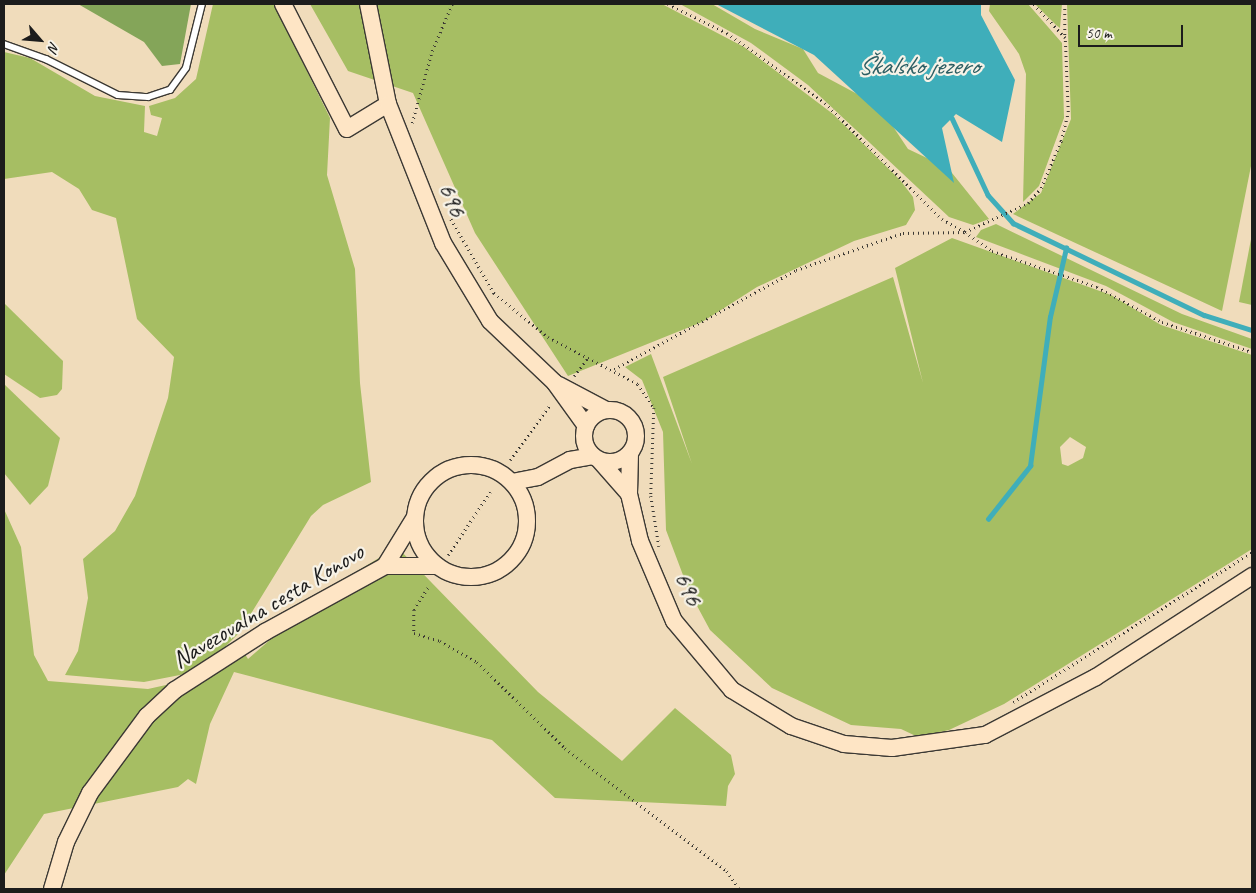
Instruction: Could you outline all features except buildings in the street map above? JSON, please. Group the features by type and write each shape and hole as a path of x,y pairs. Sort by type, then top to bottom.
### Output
{"main road":[{"path":"283,4 347,128 388,104"},
{"name":"696","path":"368,4 388,104 452,258 490,321 555,383 606,410 630,420 636,437 630,453 629,494 640,541 674,621 732,690 791,726 844,744 892,748 985,735 1096,677 1252,576"},
{"name":"696","path":"555,383 591,447 629,494"},
{"path":"528,515 512,482 538,477 591,447 606,410"},
{"path":"591,447 617,462 630,453"},
{"name":"Navezovalna cesta Konovo","path":"385,566 415,517 430,484 462,466 497,471 512,482"},
{"name":"Navezovalna cesta Konovo","path":"415,517 424,553 442,561 454,575 491,574 519,551 538,477"},
{"name":"Navezovalna cesta Konovo","path":"52,889 66,842 90,793 147,716 175,690 265,632 385,566 442,561"}],"lane":[{"path":"4,44 46,59 118,95 148,97 170,90 186,68 202,4"}],"path":[{"path":"410,131 432,51 452,4"},
{"path":"668,4 727,33 825,103 942,219 992,251 1097,287 1162,322 1252,352"},
{"path":"1034,4 1065,38"},
{"path":"614,369 712,320 796,270 903,233 965,232 1014,210 1041,188 1061,141 1068,112 1065,4"},
{"path":"449,216 494,293 548,337 614,369 638,384 654,408 651,496 661,556"},
{"path":"573,378 589,357"},
{"path":"510,460 550,405"},
{"path":"442,561 490,492"},
{"path":"1009,704 1252,552"},
{"path":"428,588 414,610 411,624 414,633 440,641 477,662 565,748 727,871 738,889"}],"green space":[{"path":"78,4 191,4 180,64 162,66 144,42"},
{"path":"213,4 274,4 330,118 327,175 355,269 360,383 371,482 323,505 311,516 239,633 210,662 185,674 144,682 65,675 78,651 88,598 83,559 115,531 135,496 168,398 174,357 137,319 116,218 92,210 79,189 52,172 4,179 4,52 30,58 95,96 145,106 144,132 157,136 162,118 151,115 149,106 175,98 196,79"},
{"path":"310,4 662,4 744,47 833,114 900,180 913,197 915,210 906,225 854,241 757,287 702,322 568,376 475,233 413,93 348,71"},
{"path":"680,4 712,4 755,29 803,49 818,73 861,96 892,125 908,149 948,168 989,219 973,225 949,217 808,85 751,43"},
{"path":"990,4 1028,4 1062,43 1064,118 1039,186 1023,202 1026,74 1019,54 989,11"},
{"path":"1035,4 1062,4 1060,28 1056,25"},
{"path":"1067,4 1252,4 1252,161 1222,311 1013,214 1041,193 1071,119"},
{"path":"996,224 1182,314 1252,339 1252,349 1173,322 1106,286 976,237 981,230"},
{"path":"1252,234 1252,305 1239,302"},
{"path":"952,238 1111,295 1161,325 1252,355 1252,549 1004,704 949,730 918,737 901,729 851,725 772,688 710,630 689,591 666,530 663,432 642,380 625,367 651,354 692,464 663,377 893,277 923,383 895,268","holes":["1070,437 1086,447 1083,458 1068,466 1062,464 1060,447"]},
{"path":"4,303 63,361 62,389 57,395 40,398 4,374"},
{"path":"4,384 60,438 48,486 30,505 4,473"},
{"path":"4,509 21,547 34,655 48,681 148,689 184,681 238,643 248,659 331,587 397,547 538,692 622,761 675,708 731,755 735,774 728,786 726,806 555,798 492,740 234,672 210,724 196,784 188,779 178,787 44,814 4,875"}],"water":[{"name":"Škalsko jezero","path":"716,4 981,4 981,15 1015,80 1002,142 956,114 942,128 954,183 814,55"}],"waterway":[{"path":"952,118 988,195 1013,223 1204,315 1252,330"},
{"path":"988,519 1030,466 1050,317 1066,248"}]}
